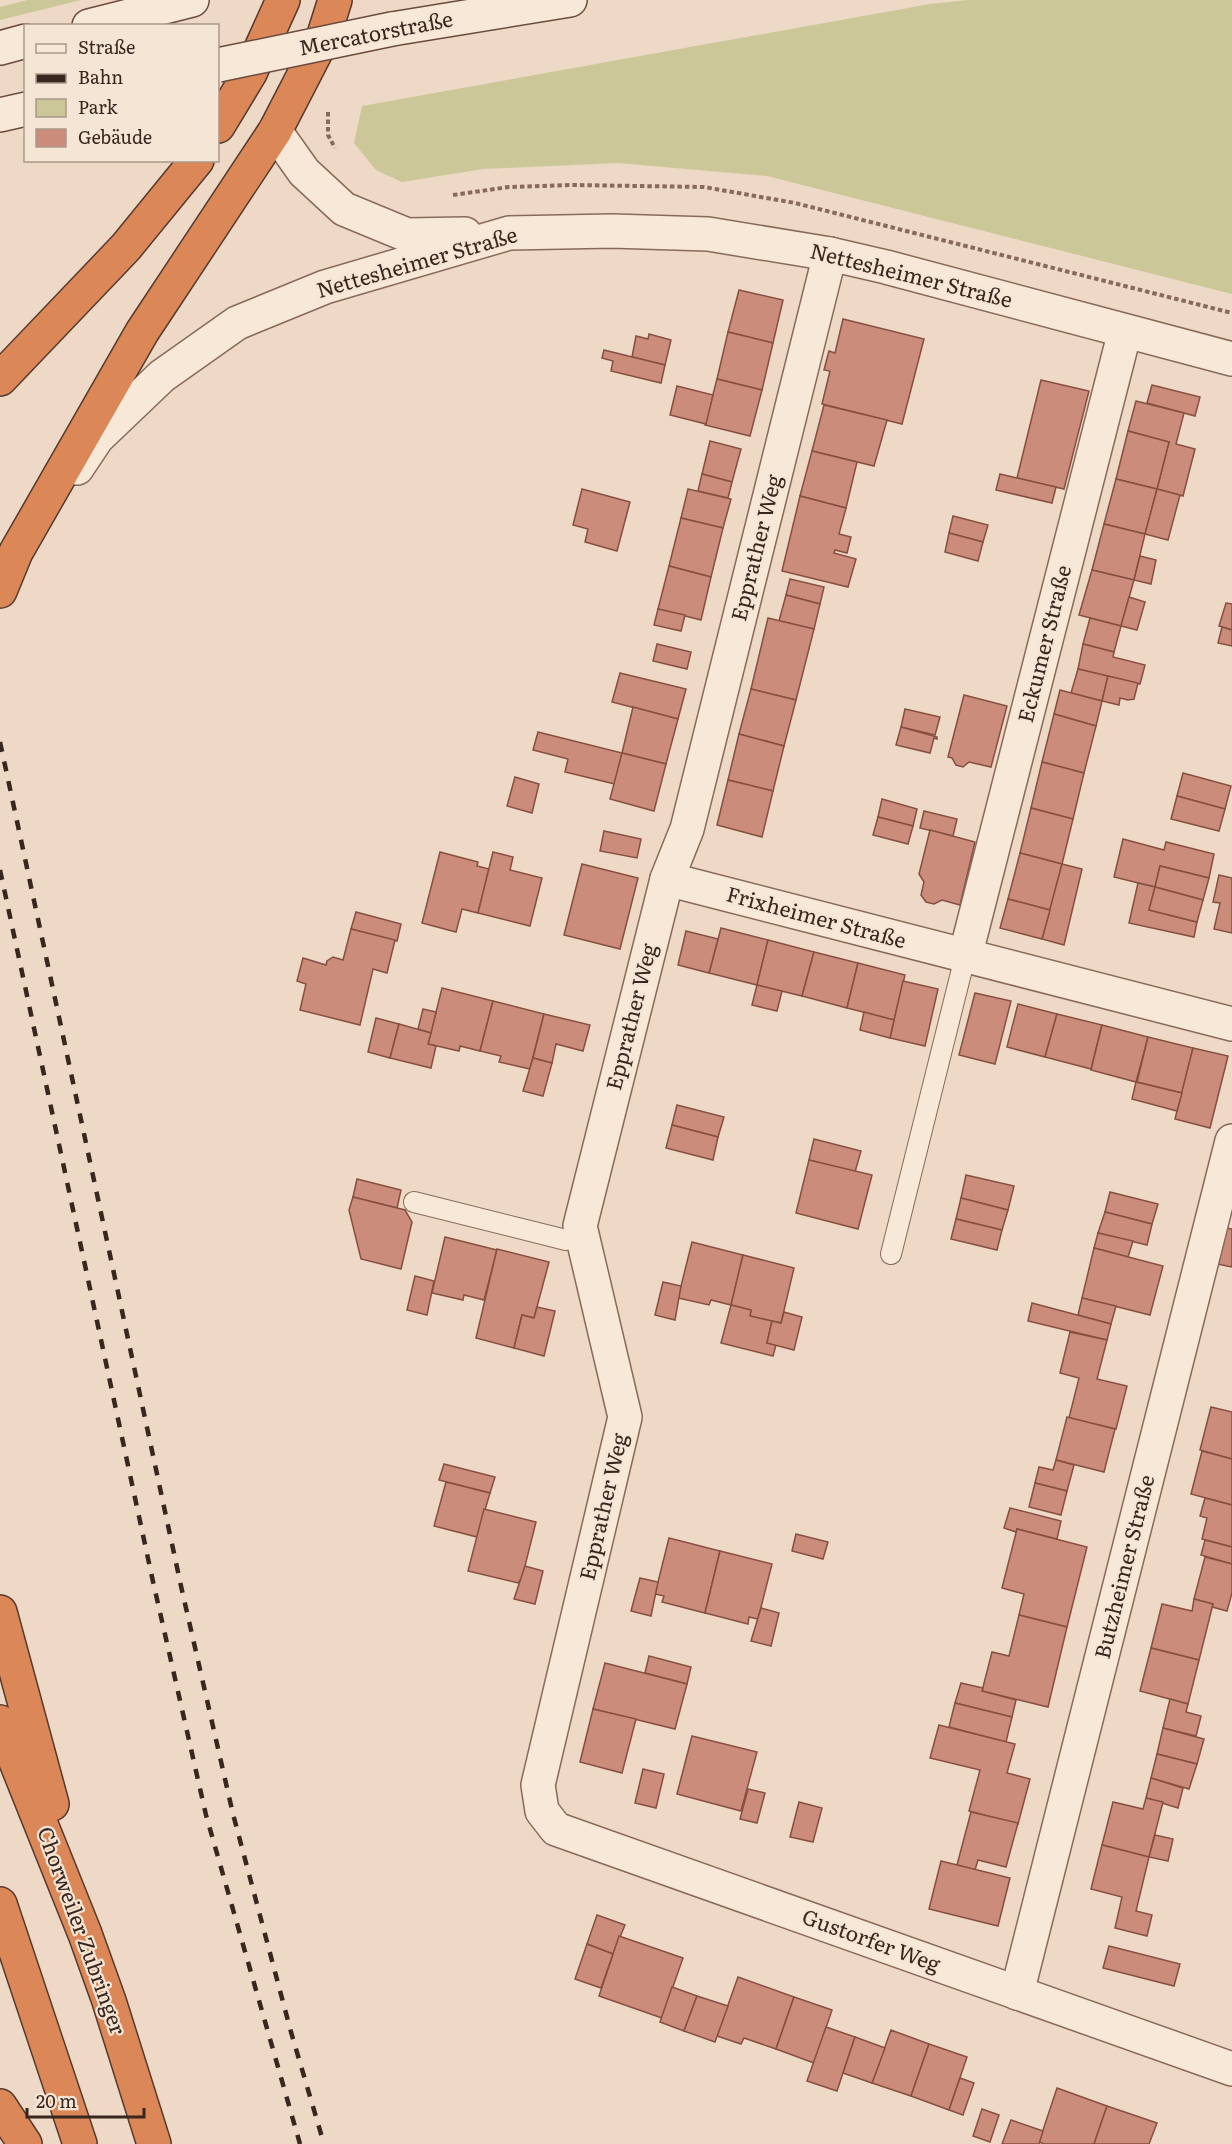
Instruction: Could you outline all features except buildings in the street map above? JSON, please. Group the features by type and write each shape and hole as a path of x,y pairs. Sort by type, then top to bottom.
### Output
{"highway":[{"path":"219,124 250,73 283,0"},
{"path":"0,591 16,552 142,332 275,131 323,38 336,0"},
{"path":"4,374 126,247 195,162"},
{"path":"0,1612 85,1934"},
{"name":"Chorweiler Zubringer","path":"0,1722 85,1934 109,2001 154,2144"},
{"path":"0,1904 80,2144"},
{"path":"0,2106 26,2144"}],"street":[{"path":"98,24 192,0"},
{"name":"Mercatorstraße","path":"219,65 392,29 570,0"},
{"path":"0,48 24,42"},
{"path":"0,115 24,109"},
{"path":"275,131 304,172 344,209 407,235 509,233"},
{"name":"Nettesheimer Straße","path":"16,552 98,438 162,376 237,323 325,287 509,233 612,231 708,234 830,254 1232,359"},
{"name":"Epprather Weg","path":"538,1785 626,1417 580,1226 667,879 687,829 830,254"},
{"name":"Eckumer Straße","path":"965,957 1125,331"},
{"name":"Frixheimer Straße","path":"667,879 1232,1024"},
{"name":"Butzheimer Straße","path":"1017,1993 1232,1141"},
{"name":"Gustorfer Weg","path":"538,1785 542,1811 556,1828 1232,2070"}],"lane":[{"path":"891,1254 965,957"},
{"path":"414,1202 566,1240 583,1237"}],"green space":[{"path":"27,0 81,0 0,20 0,7"},
{"path":"968,0 1232,0 1232,294 767,176 618,163 483,169 402,182 376,170 354,143 362,106 930,4"}],"railway":[{"path":"0,742 181,1586 233,1814 291,2032 324,2144"},
{"path":"0,870 152,1577 206,1815 300,2144"}]}
